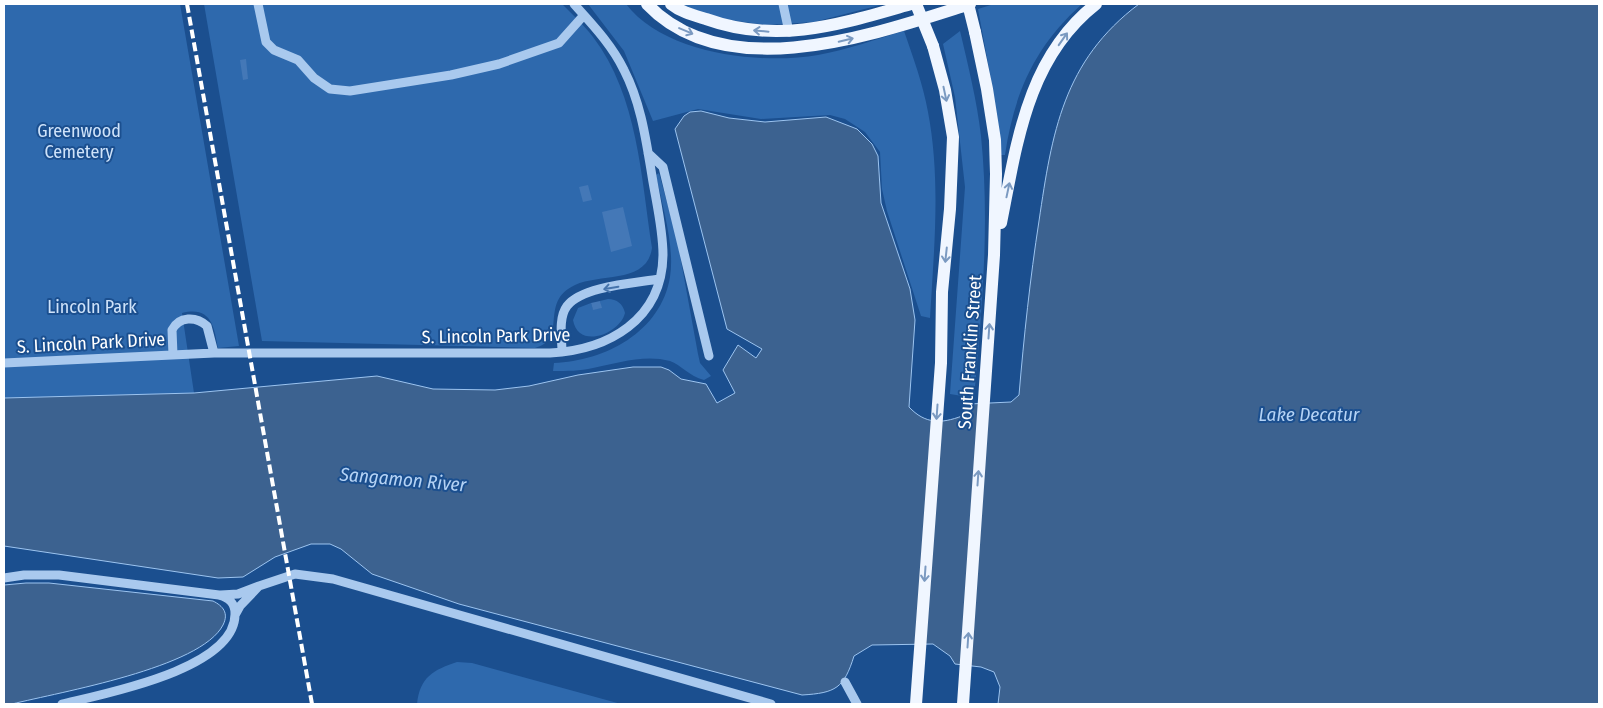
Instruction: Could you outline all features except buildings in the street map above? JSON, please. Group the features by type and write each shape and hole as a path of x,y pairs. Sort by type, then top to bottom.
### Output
{"main road":[{"path":"647,4 675,26 708,40 744,47 791,48 827,44 863,36 969,4"},
{"path":"671,4 679,10 725,26 760,32 789,32 850,22 911,4"},
{"path":"916,4 933,46 954,138 950,209 942,292 941,363 916,704"},
{"name":"South Franklin Street","path":"963,704 994,254 995,140 969,4"},
{"path":"994,254 1017,145 1030,96 1041,72 1069,30 1096,4"}],"street":[{"path":"258,4 266,42 274,50 298,60 314,78 330,89 350,91 452,75 500,64 559,43 584,15"},
{"name":"S. Lincoln Park Drive","path":"4,363 214,354 562,352 594,347 623,331 640,315 659,279 662,244 648,153 634,90 624,68 610,45 574,4"},
{"path":"783,4 789,32"},
{"path":"648,153 663,168 709,356"},
{"path":"562,352 562,318 567,306 576,299 607,288 659,279"},
{"path":"172,355 172,330 180,320 189,319 197,319 207,326 214,354"},
{"path":"4,578 24,575 59,575 219,595 238,594 295,574 333,579 771,704"},
{"path":"62,704 150,682 199,660 222,642 229,633 240,606 259,586"},
{"path":"219,595 231,601 235,616"},
{"path":"845,682 857,704"}],"green space":[{"path":"4,4 180,4 239,346 218,348 215,332 205,315 199,312 182,313 194,393 4,398"},
{"path":"204,4 562,4 593,37 608,60 620,85 629,111 640,166 652,248 648,259 642,267 632,272 621,276 586,281 564,292 555,310 550,337 545,343 535,348 262,341"},
{"path":"588,4 626,4 643,21 664,34 688,45 714,52 742,56 795,58 818,55 904,31 926,102 932,138 935,240 930,318 921,316 887,211 882,189 880,152 865,132 845,119 830,115 761,119 698,109 653,121 624,51"},
{"path":"681,4 884,4 814,22 765,25 715,18"},
{"path":"994,4 1082,4 1051,37 1029,72 1014,111 1005,155 1000,155 990,74 978,9"},
{"path":"960,31 977,110 984,169 984,267 974,398 950,394 965,187 955,97 943,44"},
{"path":"659,173 677,239 700,363 711,376 704,380 670,361 651,358 631,360 583,370 553,371 554,363 592,356 628,340 643,328 665,296 670,277 671,252 656,175"},
{"path":"608,299 617,301 623,307 625,313 622,321 608,332 599,336 590,337 583,335 576,329 573,320 578,308 591,303 593,309 601,308 600,301"},
{"path":"457,662 472,663 621,704 417,704 421,687 429,676 441,668"}],"water":[{"name":"Lake Decatur","path":"1139,4 1599,4 1599,704 998,704 1000,687 994,672 981,667 955,664 950,656 933,644 872,645 854,656 846,675 837,687 823,693 802,695 459,604 372,574 341,549 330,544 311,544 275,557 243,577 218,578 4,546 4,398 194,393 377,376 433,389 495,390 529,386 578,375 633,367 661,367 669,370 681,379 706,384 717,403 735,393 723,370 738,345 756,358 762,349 727,329 675,129 684,116 690,112 701,111 729,118 765,122 826,117 857,129 872,144 878,156 881,203 910,289 915,320 909,407 921,417 940,421 962,416 964,408 969,404 1011,402 1019,395 1028,308 1044,189 1049,158 1065,101 1077,75 1093,50 1113,26"},
{"path":"49,583 213,601 224,610 225,621 210,640 188,654 159,666 94,685 12,704 4,704 4,585"}],"railway":[{"path":"187,4 312,704"}],"park label":[{"name":"Greenwood Cemetery","path":"79,141"},
{"name":"Lincoln Park","path":"92,307"}],"water label":[{"name":"Sangamon River","path":"403,479"}]}
